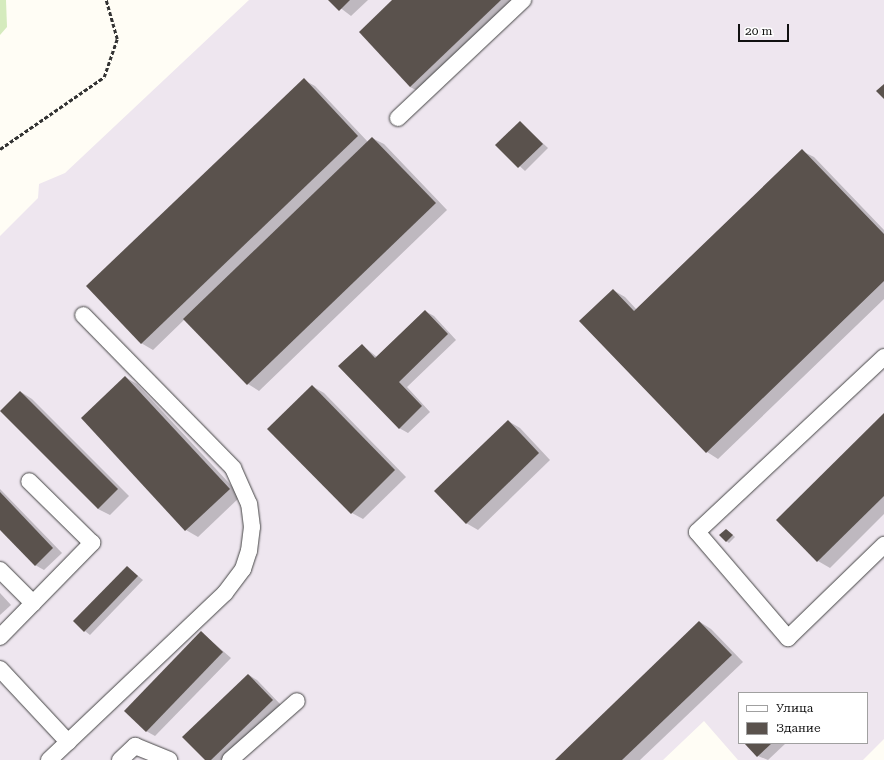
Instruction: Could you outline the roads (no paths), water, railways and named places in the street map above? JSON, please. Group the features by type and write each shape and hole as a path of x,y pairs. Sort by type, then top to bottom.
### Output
{"lane":[{"path":"398,118 523,0"},
{"path":"49,760 225,593 242,569 250,551 252,527 249,504 234,468 82,314"},
{"path":"884,357 697,532 788,638 884,545"},
{"path":"0,637 92,543 29,481"},
{"path":"0,570 33,603"},
{"path":"0,668 68,742"},
{"path":"230,760 297,701"},
{"path":"120,760 135,746 169,760"}]}
